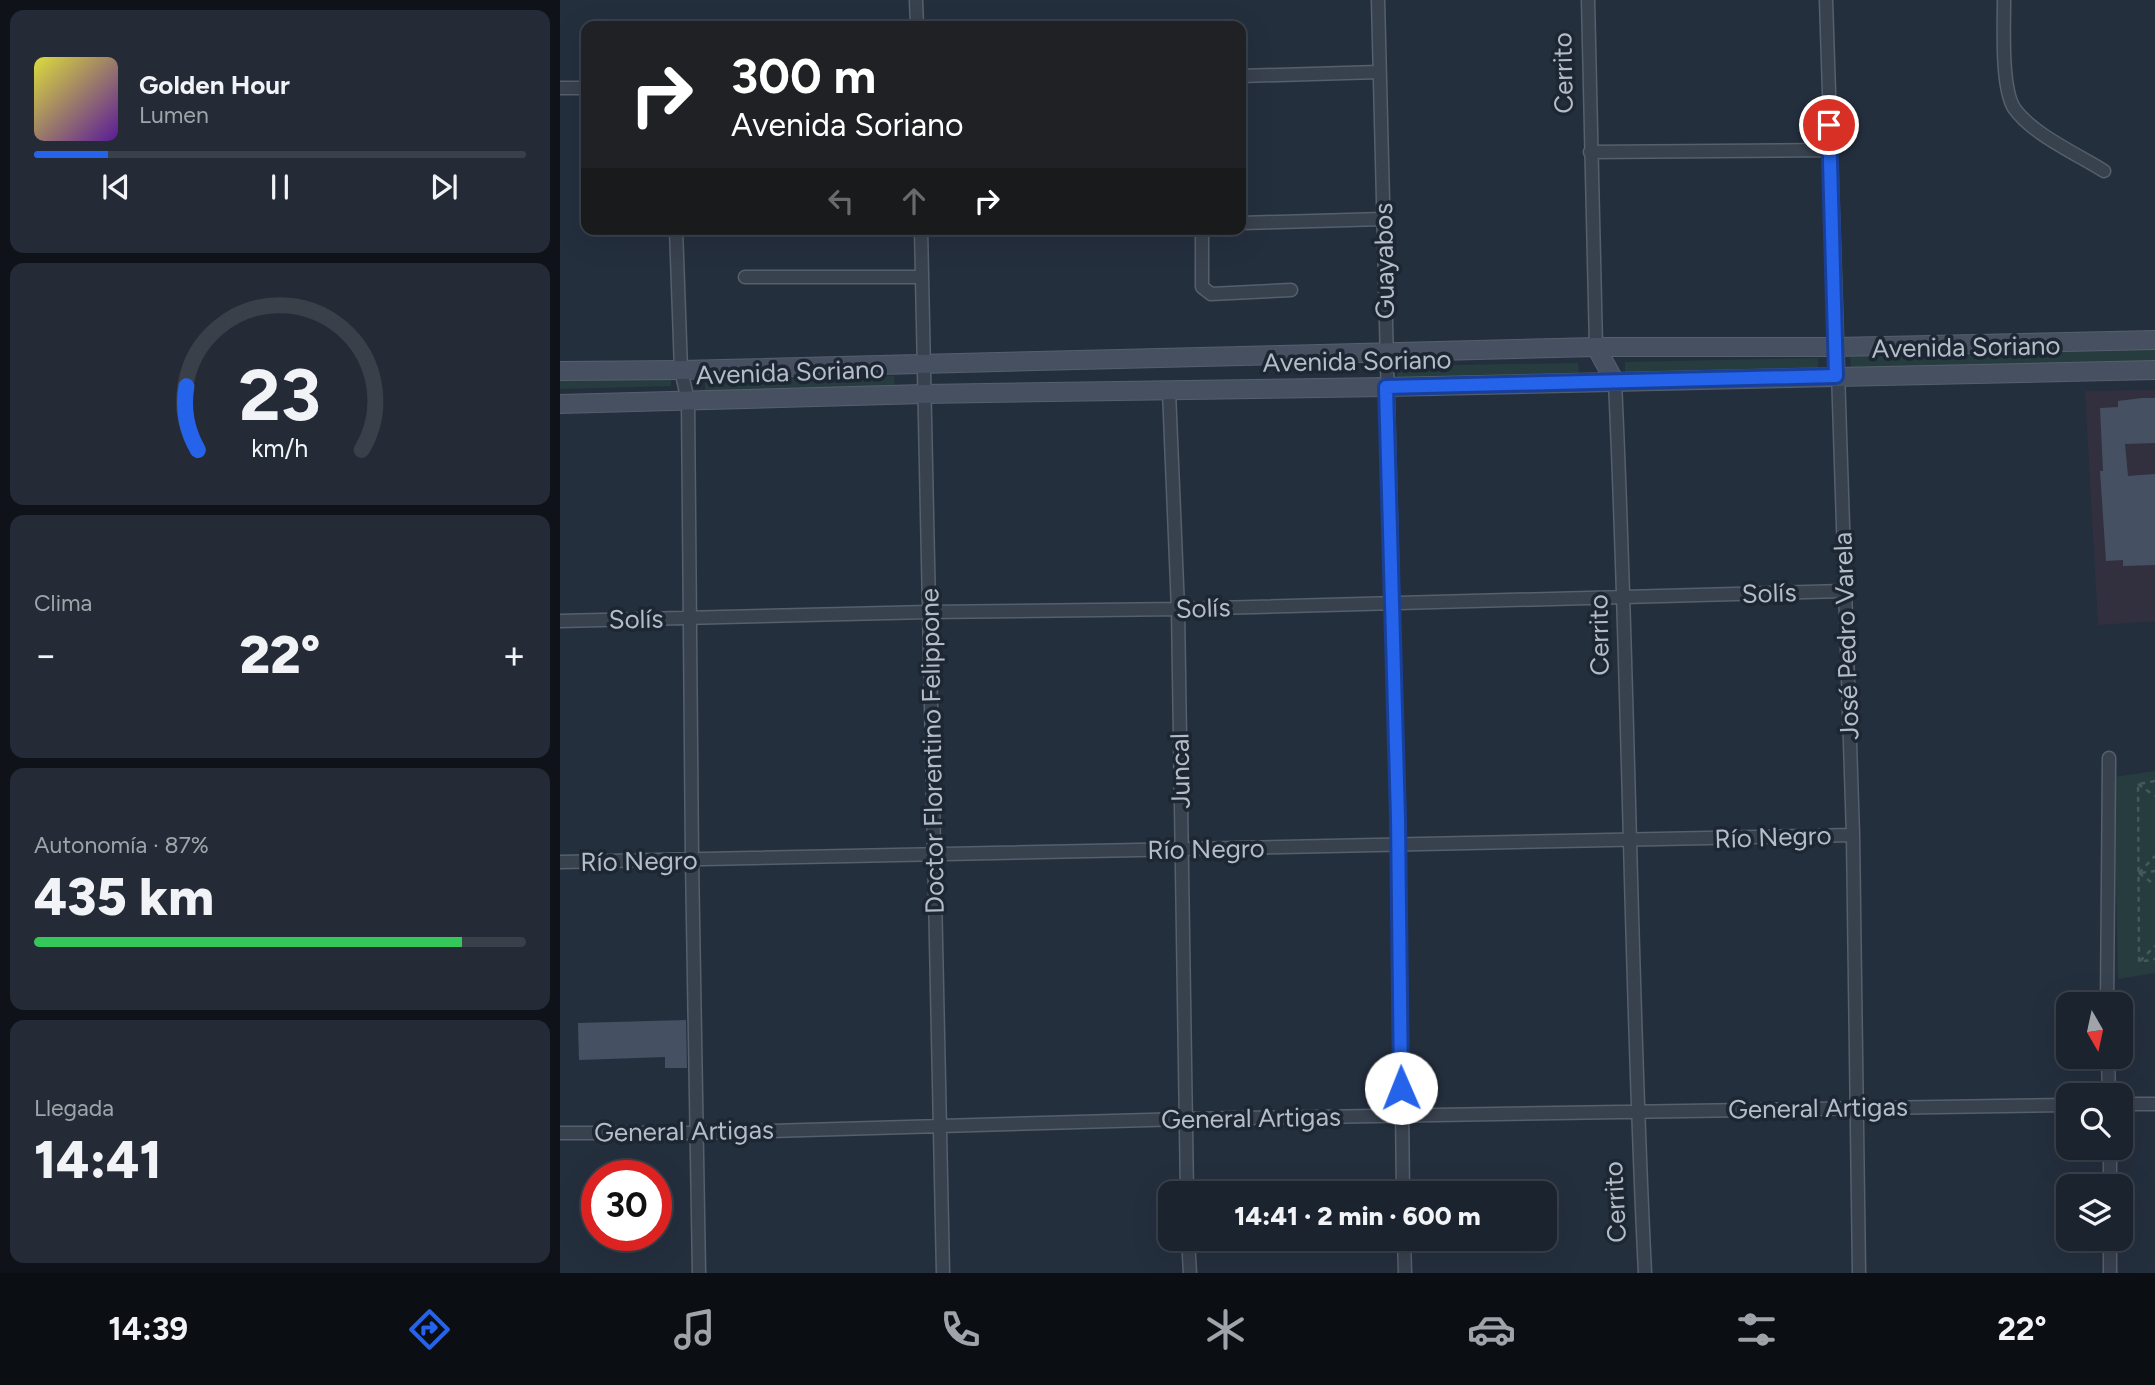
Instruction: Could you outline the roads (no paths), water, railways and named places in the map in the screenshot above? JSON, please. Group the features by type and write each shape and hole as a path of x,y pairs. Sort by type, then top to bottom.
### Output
{"street":[{"path":"916,0 917,21"},
{"name":"Guayabos","path":"1378,0 1399,845 1403,1181"},
{"name":"Cerrito","path":"1588,0 1596,348 1615,382 1625,597 1637,1112 1645,1273"},
{"name":"José Pedro Varela","path":"1826,0 1836,376 1853,835 1859,1273"},
{"path":"2004,0 2006,80 2014,107 2035,129 2104,171"},
{"path":"1246,76 1379,72"},
{"path":"560,88 581,88"},
{"path":"1590,152 1830,150"},
{"path":"1246,223 1383,219"},
{"path":"676,235 681,370 688,401 699,1273"},
{"name":"Doctor Florentino Felippone","path":"921,235 943,1273"},
{"path":"1202,235 1202,287 1211,294 1291,290"},
{"path":"745,277 922,277"},
{"name":"Avenida Soriano","path":"560,371 1596,348 1836,347 2155,340"},
{"name":"Avenida Soriano","path":"560,404 924,394 2155,370"},
{"name":"Juncal","path":"1169,391 1178,609 1186,1181"},
{"name":"Solís","path":"560,621 1178,609 1845,591"},
{"path":"2106,992 2109,758"},
{"name":"Río Negro","path":"560,862 1853,835"},
{"path":"2133,1104 2155,1104"},
{"name":"General Artigas","path":"560,1133 696,1133 1184,1119 2056,1105"},
{"path":"1189,1251 1190,1273"},
{"path":"1404,1251 1405,1273"},
{"path":"2110,1251 2110,1273"}]}
